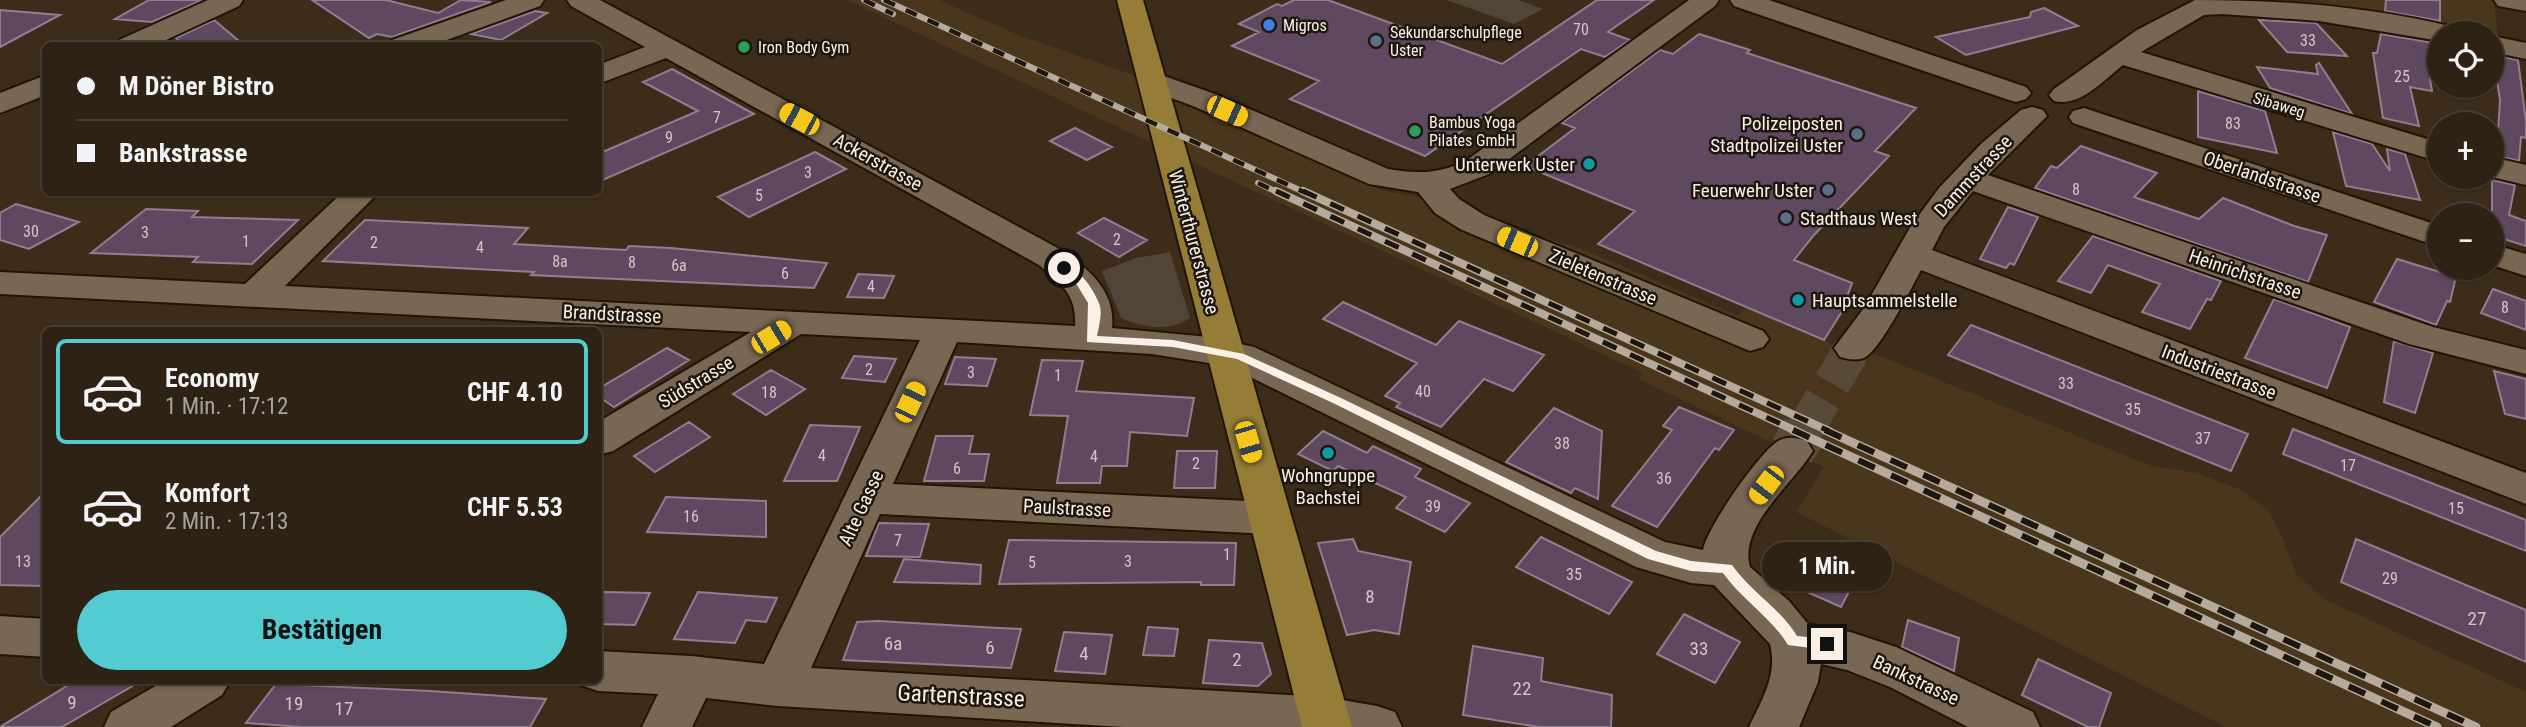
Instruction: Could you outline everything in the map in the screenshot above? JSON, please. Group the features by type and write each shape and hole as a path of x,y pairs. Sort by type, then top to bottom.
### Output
{"main road":[{"name":"Winterthurerstrasse","path":"1130,0 1154,82 1159,114 1223,351 1326,722"}],"street":[{"path":"138,42 230,0"},
{"path":"413,42 531,0"},
{"name":"Ackerstrasse","path":"580,0 1051,258 1078,278 1088,290 1095,315 1091,339"},
{"path":"1154,82 1204,100 1369,173 1395,180 1428,183 1450,180 1471,171 1706,0"},
{"path":"1743,0 2024,105"},
{"path":"2507,0 2526,3"},
{"path":"2074,106 2120,55 2146,36 2202,6 2237,1 2275,2 2427,30"},
{"path":"2504,46 2526,51"},
{"path":"602,73 667,48"},
{"name":"Sibaweg","path":"2120,55 2427,149"},
{"path":"0,104 42,86"},
{"name":"Oberlandstrasse","path":"2024,105 2037,89 2074,106 2427,232"},
{"name":"Dammstrasse","path":"1853,348 1880,312 1928,226 1966,178 1993,150 2024,105"},
{"path":"2504,170 2526,175"},
{"name":"Heinrichstrasse","path":"1966,178 2422,336 2526,362"},
{"name":"Zieletenstrasse","path":"1428,183 1447,206 1472,222 1751,339"},
{"path":"254,296 359,196"},
{"name":"Industriestrasse","path":"1912,254 2526,489"},
{"path":"2504,258 2526,265"},
{"name":"Brandstrasse","path":"0,283 944,330 1173,344 1223,351"},
{"name":"Südstrasse","path":"602,439 793,323"},
{"name":"Alte Gasse","path":"778,686 944,330"},
{"path":"1223,351 1240,356 1337,401 1652,555 1691,566 1727,569"},
{"path":"1774,727 1799,669 1799,660 1793,641 1782,625 1739,586 1727,569 1724,553 1730,532 1792,451"},
{"name":"Paulstrasse","path":"865,498 1269,518"},
{"path":"0,635 42,638"},
{"name":"Bankstrasse","path":"1793,641 1827,644 1858,653 2015,727"},
{"name":"Gartenstrasse","path":"602,671 691,676 778,686 1377,727"},
{"path":"667,727 691,676"},
{"path":"129,727 200,684"}],"shaded area":[{"path":"847,0 939,0 1018,35 1154,82 1192,107 1381,190 1431,200 1587,251 1738,316 1746,308 1833,344 1842,341 2152,466 2198,473 2241,490 2268,510 2297,575 2324,599 2526,692 2526,727 2226,727 1796,512 1824,467 1638,379 1643,373"},
{"path":"1447,0 1519,0 1543,9 1514,24"},
{"path":"2313,0 2494,0 2496,21 2427,21 2427,23"},
{"path":"1170,252 1190,318 1174,325 1156,327 1121,318 1102,271 1136,258"}],"building":[{"path":"149,0 200,1 152,22 115,19"},
{"path":"312,0 386,0 438,13 461,0 491,2 392,37 377,34 369,38"},
{"path":"1294,0 1328,0 1502,64 1597,0 1654,0 1608,32 1630,40 1605,57 1581,49 1425,156 1290,99 1319,81 1232,46 1259,32 1239,24 1277,4 1282,6"},
{"path":"2386,0 2440,0 2440,21 2385,11"},
{"path":"2044,8 2078,26 1966,55 1936,37 2030,17 2031,12"},
{"path":"0,10 60,15 0,47"},
{"path":"535,11 547,13 501,40 471,34"},
{"path":"214,20 240,42 180,42 176,38"},
{"path":"2259,20 2316,23 2347,56 2287,52"},
{"path":"1699,34 1750,50 1747,53 1916,108 1875,151 1889,156 1794,260 1852,283 1841,313 1824,340 1598,244 1635,211 1525,166 1575,128 1562,123 1660,50 1673,54"},
{"path":"2381,34 2427,42 2427,90 2410,87 2419,126 2383,118 2373,53 2377,53"},
{"path":"2504,57 2518,60 2526,121 2526,138 2521,137 2519,161 2504,158 2504,112 2499,112 2500,100 2504,98"},
{"path":"2319,63 2352,114 2270,88 2257,67 2318,74 2316,65"},
{"path":"672,69 754,114 602,180 602,152 698,111 643,82"},
{"path":"2198,91 2265,111 2277,153 2198,137"},
{"path":"1075,128 1112,147 1087,160 1050,141"},
{"path":"2333,132 2372,144 2390,171 2387,149 2405,154 2420,200 2346,186"},
{"path":"2081,146 2157,173 2134,197 2199,219 2223,198 2294,226 2327,235 2308,282 2035,188 2051,166 2057,168"},
{"path":"815,152 846,169 749,217 718,197"},
{"path":"2504,183 2515,185 2509,215 2526,221 2526,246 2504,239 2504,203 2492,203 2492,189 2504,189"},
{"path":"16,204 79,222 29,249 0,240 0,213"},
{"path":"2008,207 2038,217 2014,265 2010,263 2006,268 1980,259"},
{"path":"146,209 198,211 192,217 298,220 252,264 193,262 198,257 91,253"},
{"path":"1104,218 1147,240 1119,257 1078,233"},
{"path":"365,220 528,228 514,244 626,250 629,246 671,248 827,263 814,288 531,275 534,272 323,261"},
{"path":"2093,236 2221,281 2190,329 2142,312 2160,284 2108,265 2091,293 2058,281"},
{"path":"2397,259 2427,268 2427,280 2455,280 2450,302 2447,301 2436,325 2374,302"},
{"path":"858,274 894,276 884,298 847,297"},
{"path":"2493,289 2526,301 2526,330 2481,313"},
{"path":"2274,299 2350,327 2327,388 2245,358"},
{"path":"1343,302 1436,345 1459,321 1544,355 1513,391 1484,379 1441,427 1396,407 1400,403 1385,396 1417,363 1323,319"},
{"path":"1971,325 2248,434 2231,471 1948,355"},
{"path":"2394,341 2433,353 2415,413 2384,402"},
{"path":"667,348 689,360 614,407 602,399 602,387"},
{"path":"854,356 896,359 885,382 842,378"},
{"path":"955,357 996,359 987,386 945,384"},
{"path":"1042,360 1083,361 1076,391 1194,398 1187,436 1130,432 1127,466 1102,466 1100,483 1057,483 1068,416 1030,415"},
{"path":"771,370 805,389 766,415 733,394"},
{"path":"2494,371 2526,379 2526,419 2505,414"},
{"path":"1679,407 1734,430 1719,450 1715,448 1657,527 1612,506 1672,430 1663,426"},
{"path":"1554,408 1602,431 1598,499 1575,488 1571,493 1506,462"},
{"path":"689,422 710,437 655,472 634,456"},
{"path":"810,425 860,427 837,481 784,481"},
{"path":"2293,429 2526,520 2526,551 2283,454"},
{"path":"1323,431 1367,453 1373,446 1421,469 1415,477 1470,503 1445,532 1396,508 1406,497 1338,466 1333,471 1298,454"},
{"path":"936,436 973,436 969,454 989,454 984,481 924,481"},
{"path":"1177,451 1217,451 1215,488 1174,488"},
{"path":"42,495 42,586 0,585 0,537"},
{"path":"666,497 766,501 766,537 647,532"},
{"path":"879,523 929,524 920,557 866,556"},
{"path":"1541,537 1632,582 1609,614 1516,567"},
{"path":"1353,539 1358,551 1411,562 1399,634 1374,630 1347,635 1318,543"},
{"path":"2356,539 2526,610 2526,662 2341,582"},
{"path":"1009,540 1236,543 1234,585 1201,585 1201,582 999,584"},
{"path":"1805,553 1857,576 1841,607 1789,584"},
{"path":"904,559 981,565 980,584 894,582"},
{"path":"604,592 650,593 635,625 602,624"},
{"path":"698,592 777,598 766,622 746,620 735,643 674,639"},
{"path":"1684,614 1740,642 1715,683 1657,654"},
{"path":"1908,620 1959,638 1954,671 1902,647"},
{"path":"857,622 1021,629 1011,668 843,660"},
{"path":"1148,627 1178,629 1174,656 1143,655"},
{"path":"1064,632 1112,635 1105,674 1055,671"},
{"path":"1209,640 1262,643 1271,674 1258,686 1203,683"},
{"path":"1473,646 1543,658 1541,681 1612,695 1611,727 1539,727 1463,715"},
{"path":"2038,659 2111,693 2099,727 2088,727 2022,695"},
{"path":"70,684 136,684 62,727 0,727"},
{"path":"276,684 546,699 530,727 302,727 246,723"}],"tunnel":[{"path":"1804,431 1853,348"},
{"path":"1792,451 1805,430"}],"railway":[{"path":"864,0 893,14"},
{"path":"884,0 1306,193"},
{"path":"1258,183 1279,193"},
{"path":"1276,191 1796,431"},
{"path":"1303,191 1829,431"},
{"path":"1793,430 2437,727"},
{"path":"1825,430 2476,727"}],"place":[{"name":"Migros","path":"1269,25"},
{"name":"Sekundarschulpflege Uster","path":"1376,41"},
{"name":"Iron Body Gym","path":"744,47"},
{"name":"Bambus Yoga Pilates GmbH","path":"1415,131"},
{"name":"Polizeiposten Stadtpolizei Uster","path":"1857,134"},
{"name":"Unterwerk Uster","path":"1589,164"},
{"name":"Feuerwehr Uster","path":"1828,190"},
{"name":"Stadthaus West","path":"1786,218"},
{"name":"Hauptsammelstelle","path":"1798,300"},
{"name":"Wohngruppe Bachstei","path":"1328,453"}],"route":[{"path":"1064,268 1078,278 1094,303 1094,330 1091,339 1173,344 1240,356 1652,555 1691,566 1727,569 1739,586 1775,616 1793,641 1827,644"}]}
